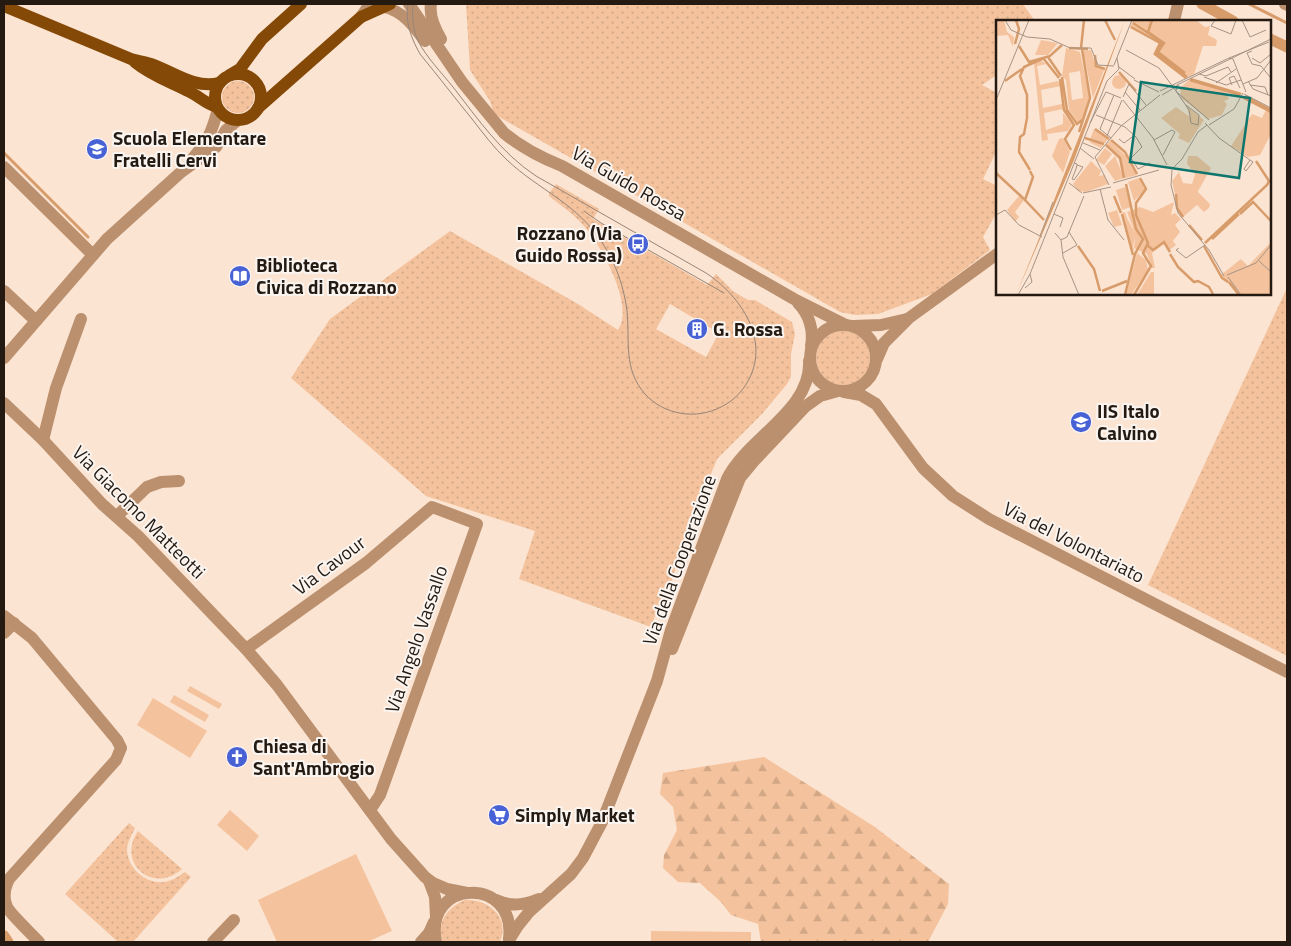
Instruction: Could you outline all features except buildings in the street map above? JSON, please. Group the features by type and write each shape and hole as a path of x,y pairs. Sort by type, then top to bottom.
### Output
{"main road":[{"path":"4,6 132,59 208,86 219,83 240,69 262,39 301,4"},
{"path":"219,83 214,96 217,108 223,115 238,120 250,117 361,17 387,5"},
{"path":"132,59 150,73 188,91 217,108"},
{"path":"230,75 246,75 253,79 261,92 258,108"}],"street":[{"path":"361,17 370,4"},
{"name":"Via Guido Rossa","path":"409,4 462,82 511,140 546,160 562,166 794,299 848,325 881,325 909,318"},
{"name":"Via Guido Rossa","path":"431,4 431,14 436,31 462,82"},
{"name":"Via Guido Rossa","path":"387,5 403,15 462,82"},
{"path":"180,173 206,142 212,131 217,108"},
{"path":"4,358 107,239 180,173 216,147 226,130 238,120"},
{"path":"4,167 92,255"},
{"name":"Via Guido Rossa","path":"875,367 879,352 884,343 909,318 996,255"},
{"path":"4,291 36,321"},
{"name":"Via Guido Rossa","path":"794,299 809,319 812,334 811,348"},
{"path":"43,440 56,388 82,319"},
{"path":"848,325 862,331 871,340 875,352 875,367 870,378 854,390 841,391 827,388 818,381 812,372 809,361 811,348 817,336 824,330 834,326 848,325"},
{"name":"Via della Cooperazione","path":"657,681 671,630 729,475 737,463 801,394 809,375 809,361"},
{"name":"Via del Volontariato","path":"875,367 872,382 876,404"},
{"name":"Via del Volontariato","path":"841,391 860,395 876,404 923,468 953,496 989,519 1287,672"},
{"name":"Via della Cooperazione","path":"509,941 516,927 546,896 571,874 590,846 602,822 740,478 754,460 806,406 820,396 841,391"},
{"name":"Via Giacomo Matteotti","path":"4,403 43,440 90,492 192,591 246,649 277,685 391,839 429,881"},
{"path":"116,516 147,487 161,482 179,481"},
{"name":"Via Cavour","path":"246,649 366,563 432,507"},
{"name":"Via Angelo Vassallo","path":"370,810 380,795 476,524 432,507"},
{"path":"4,633 9,619 32,638 117,740 120,748 116,760 9,879 5,897 7,907 39,942"},
{"path":"429,881 435,897 434,932 436,942"},
{"name":"Via della Cooperazione","path":"429,881 447,889 483,894 504,903 518,905 546,896"},
{"path":"420,942 429,933 435,919 446,903 456,896 467,892"},
{"path":"494,899 501,906 509,922 509,941"},
{"path":"213,942 234,920"}],"green space":[{"path":"466,4 1023,4 1034,20 996,20 996,76 982,85 996,92 996,152 983,179 996,186 996,214 983,237 990,250 932,294 878,314 855,315 840,312 494,114 490,101 470,70"},
{"path":"238,81 250,85 254,97 250,109 238,113 226,109 222,97 226,85"},
{"path":"556,184 599,209 593,219 707,285 716,274 733,291 748,300 755,300 792,322 795,334 791,354 791,377 762,414 717,459 676,560 678,561 671,583 668,582 651,627 519,579 535,531 426,496 291,378 330,319 450,231 578,304 618,330 622,319 622,306 614,276 607,261 584,226 549,196 549,193","holes":["670,304 719,333 706,357 656,329"]},
{"path":"1287,288 1287,656 1148,585"},
{"path":"838,331 848,331 858,335 866,343 870,358 866,373 858,381 848,385 838,385 828,381 820,373 816,363 816,353 820,343 828,335"},
{"path":"190,686 222,704 219,709 187,691"},
{"path":"174,695 209,715 205,722 170,702"},
{"path":"153,698 207,731 190,758 137,725"},
{"path":"764,757 875,827 949,884 948,904 928,942 761,942 758,924 731,915 721,902 700,883 678,882 663,868 664,855 677,830 673,807 660,794 663,773"},
{"path":"230,810 259,836 247,851 217,825"},
{"path":"129,823 135,828 128,844 128,857 139,874 151,881 157,882 170,881 185,872 191,877 133,942 118,942 65,894"},
{"path":"138,831 182,869 171,876 160,879 150,877 141,872 135,864 132,854 132,843"},
{"path":"356,854 392,931 367,942 277,942 258,900"},
{"path":"465,900 474,900 489,906 500,917 502,933 500,942 443,942 441,928 445,916 453,907"},
{"path":"651,931 751,932 751,942 651,942"}],"waterway":[{"path":"1202,4 1231,20"},
{"path":"1249,4 1287,23"},
{"path":"1271,39 1287,47"},
{"path":"4,153 88,237"},
{"path":"4,936 8,942"}],"tram line":[{"path":"408,4 407,17 410,30 420,54 489,140 520,171 582,218 603,244 616,268 622,285 627,311 630,365 633,375 645,394 661,407 671,411 691,414 711,411 731,401 746,385 755,360 756,345 753,331 739,304 729,292 706,273 536,176 512,157 481,123 418,41 414,28 413,4"},
{"path":"584,211 601,223 724,293"}],"place":[{"name":"Scuola Elementare Fratelli Cervi","path":"97,149"},
{"name":"Rozzano (Via Guido Rossa)","path":"638,244"},
{"name":"Biblioteca Civica di Rozzano","path":"240,276"},
{"name":"G. Rossa","path":"697,329"},
{"name":"IIS Italo Calvino","path":"1081,422"},
{"name":"Chiesa di Sant'Ambrogio","path":"237,757"},
{"name":"Simply Market","path":"499,815"}]}
